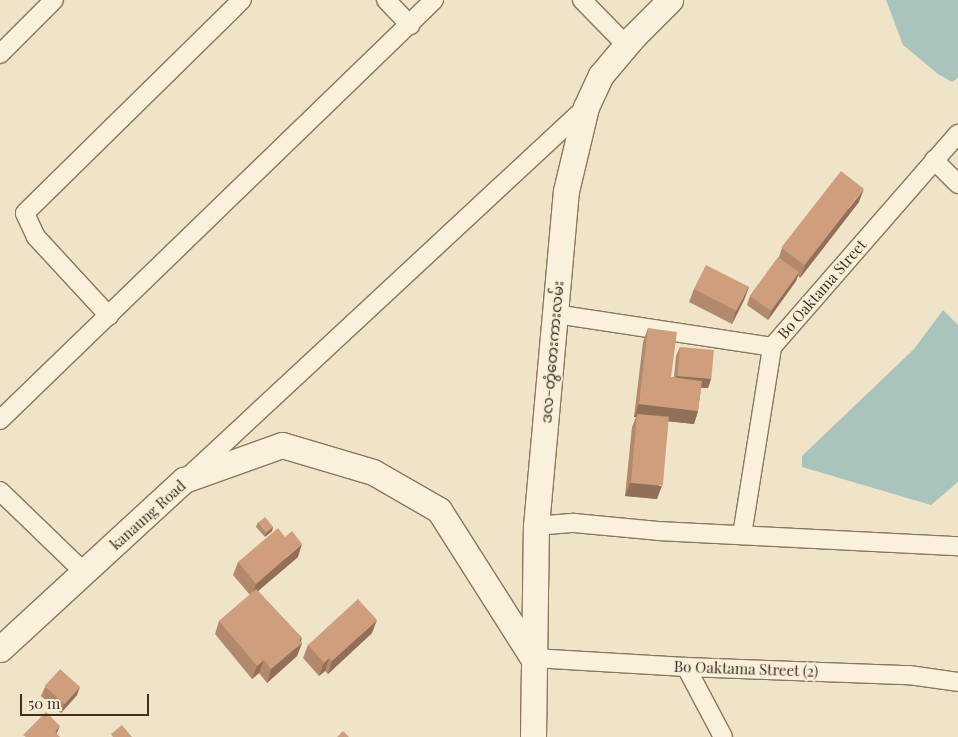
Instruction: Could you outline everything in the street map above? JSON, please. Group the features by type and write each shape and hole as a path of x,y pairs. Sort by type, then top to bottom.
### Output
{"main road":[{"name":"ဒလ-တွံတေးကားလမ်း","path":"533,737 536,526 566,191 586,107 601,75 626,45 670,0"},
{"name":"kanaung Road","path":"0,649 85,573 184,480 282,446 373,472 439,510 533,658"}],"street":[{"path":"0,54 54,0"},
{"path":"109,316 36,238 25,213 242,0"},
{"path":"386,0 410,25"},
{"path":"2,413 109,316 434,0"},
{"path":"582,0 626,45"},
{"path":"184,480 586,107"},
{"name":"Bo Oaktama Street","path":"742,535 772,347 958,134"},
{"path":"934,160 958,184"},
{"path":"555,314 772,347"},
{"path":"0,491 85,573"},
{"path":"536,526 574,523 742,535 958,546"},
{"name":"Bo Oaktama Street (2)","path":"533,658 686,667 909,675 958,682"},
{"path":"686,667 723,737"}],"water":[{"path":"886,0 958,0 958,78 952,82 938,74 903,45"},
{"path":"943,310 958,325 958,482 931,505 802,467 802,456 914,349"}],"building":[{"path":"841,171 864,189 804,265 781,247"},
{"path":"778,257 799,272 771,311 750,296"},
{"path":"706,265 749,287 737,311 694,289"},
{"path":"648,328 677,332 671,377 702,381 698,411 639,404"},
{"path":"680,347 714,350 711,379 677,376"},
{"path":"637,414 669,417 663,486 631,483"},
{"path":"265,517 273,527 266,533 258,523"},
{"path":"278,528 285,537 292,531 302,544 256,584 238,562"},
{"path":"256,589 302,638 299,640 302,643 271,669 264,660 257,666 219,621"},
{"path":"358,599 377,620 332,661 329,658 324,663 308,645"},
{"path":"60,669 80,687 65,704 45,686"},
{"path":"46,712 60,726 55,731 60,737 26,737 23,735"},
{"path":"122,725 132,737 113,737 111,734"},
{"path":"343,731 349,737 337,737"}]}
